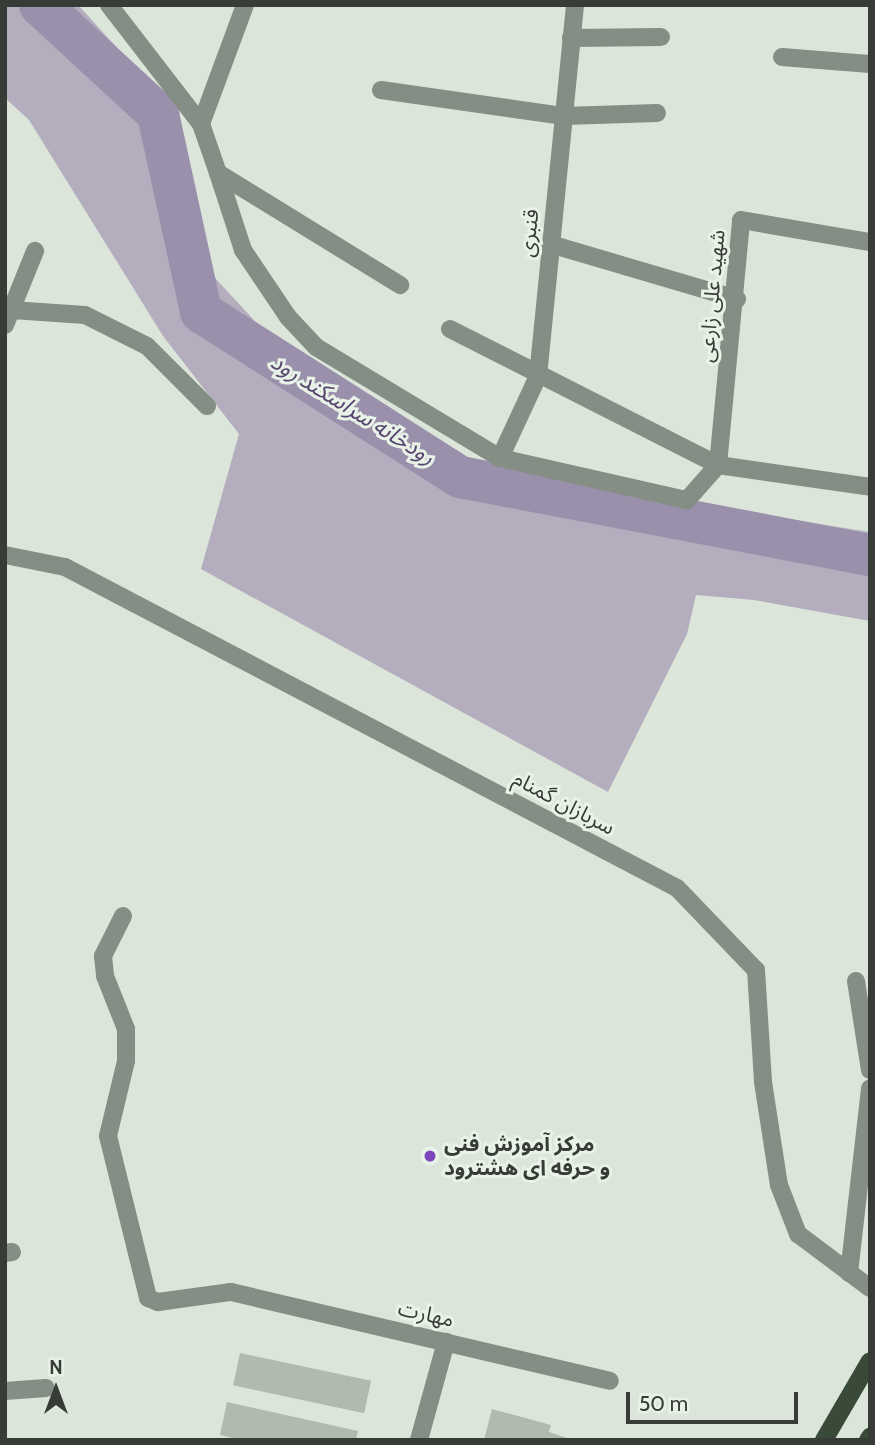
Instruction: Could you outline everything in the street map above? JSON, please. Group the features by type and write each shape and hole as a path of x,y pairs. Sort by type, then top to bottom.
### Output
{"main road":[{"path":"824,1440 870,1362"}],"street":[{"path":"108,5 201,124 243,250 288,317 316,348 500,458 687,500 718,465"},
{"path":"201,124 245,5"},
{"name":"قنبری","path":"500,458 538,376 575,5"},
{"path":"571,38 661,37"},
{"path":"782,57 870,64"},
{"path":"381,90 564,116 657,113"},
{"path":"218,173 400,285"},
{"name":"شهيد علی زارعی","path":"718,465 737,299 741,220 870,242"},
{"path":"550,244 737,299"},
{"path":"35,251 9,317 85,315 147,346 207,406"},
{"path":"450,329 718,465 870,487"},
{"name":"سربازان گمنام","path":"5,555 65,568 677,888 756,970 763,1082 779,1185 798,1234 870,1288"},
{"name":"مهارت","path":"123,916 103,956 104,976 126,1028 126,1062 108,1136 148,1298 158,1302 231,1292 610,1381"},
{"path":"856,981 870,1070"},
{"path":"849,1273 870,1088"},
{"path":"419,1440 446,1342"},
{"path":"5,1391 46,1388"}],"shaded area":[{"path":"5,5 78,5 164,99 215,278 276,344 468,469 870,532 870,621 754,600 696,595 687,634 608,792 201,569 239,434 163,336 29,120 5,98"}],"building":[{"path":"240,1353 371,1381 364,1413 233,1385"},
{"path":"227,1402 358,1431 356,1440 241,1440 220,1435"},
{"path":"492,1409 551,1425 549,1432 573,1440 484,1440"}],"waterway":[{"name":"رودخانه سراسکند رود","path":"40,5 158,114 201,312 460,477 870,555"}],"place":[{"name":"مرکز آموزش فنی و حرفه ای هشترود","path":"430,1156"}]}
